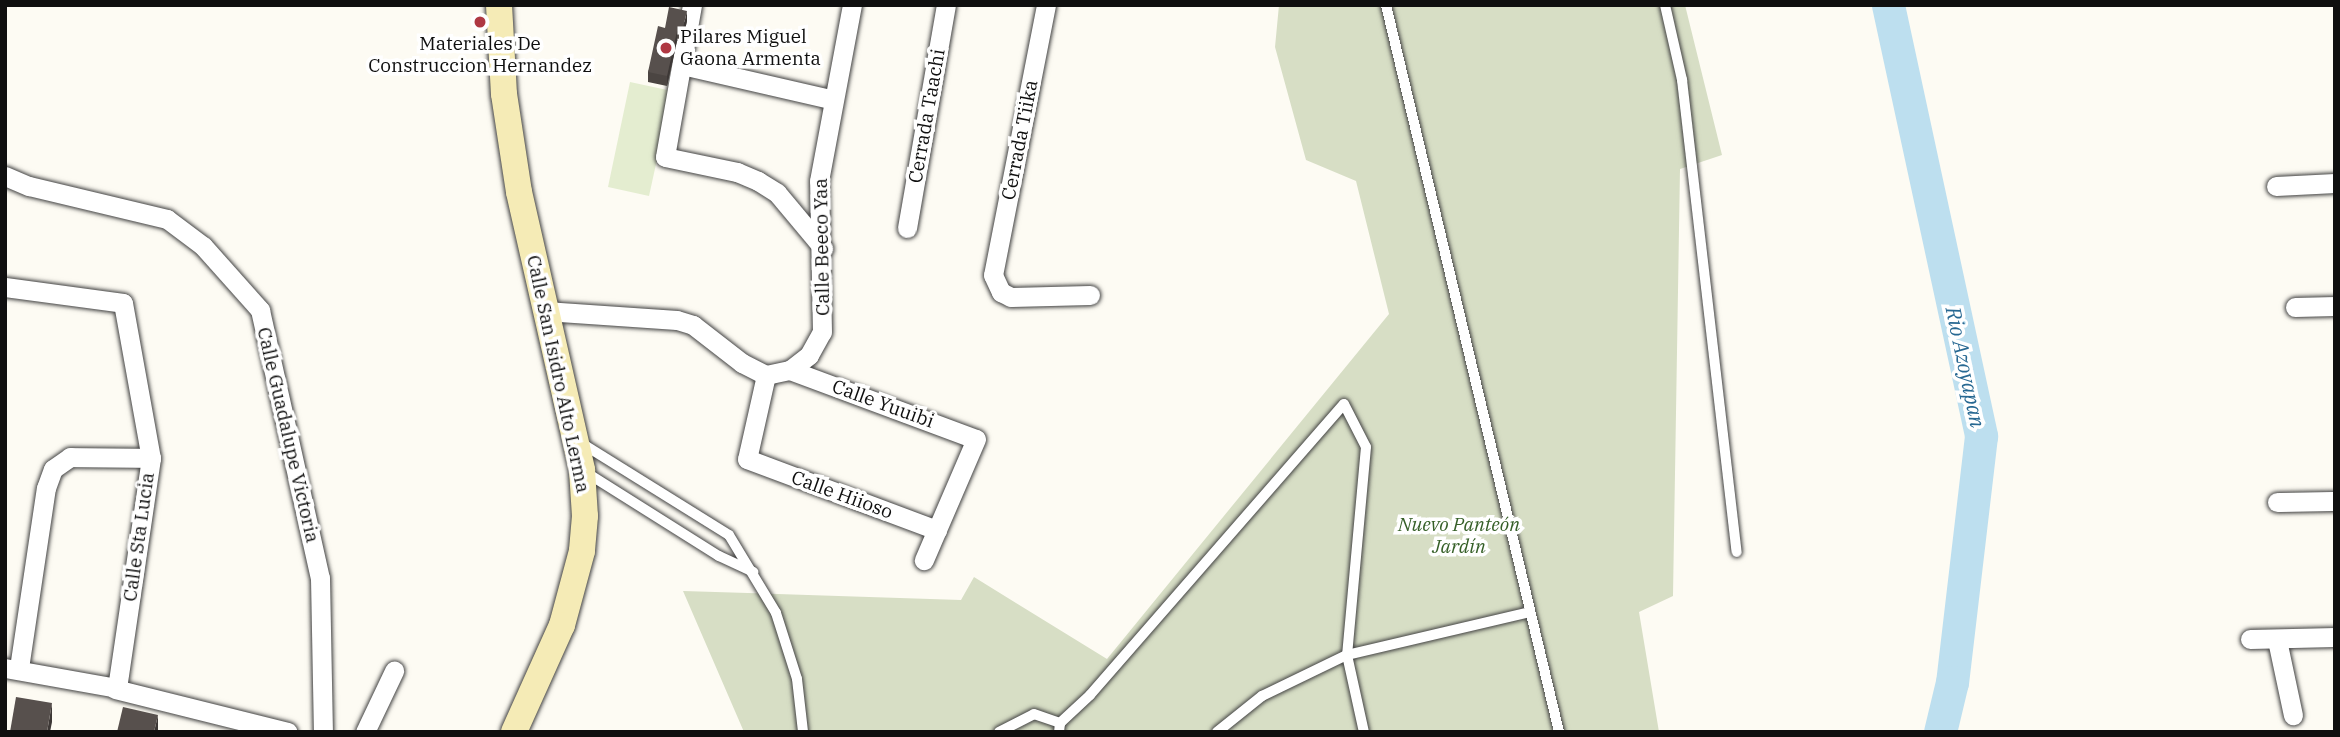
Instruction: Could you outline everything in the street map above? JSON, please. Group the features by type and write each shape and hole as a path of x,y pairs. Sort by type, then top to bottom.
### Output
{"street":[{"name":"Calle San Isidro Alto Lerma","path":"499,5 504,94 545,311 582,470 585,516 574,587 514,732"},
{"path":"692,5 665,157 737,172 758,181 777,194 823,248"},
{"name":"Calle Beeco Yaa","path":"790,370 809,355 822,332 823,248 819,181 831,99 852,5"},
{"name":"Cerrada Taachi","path":"908,228 946,5"},
{"name":"Cerrada Tiika","path":"1046,5 993,275 1001,292 1011,297 1090,295"},
{"path":"682,65 831,99"},
{"name":"Calle Guadalupe Victoria","path":"5,176 29,186 167,219 203,246 260,310 320,578 323,732"},
{"path":"2276,186 2335,183"},
{"name":"Calle Sta Lucia","path":"5,287 123,303 151,458 116,688"},
{"path":"2295,307 2335,306"},
{"path":"545,311 677,320 693,326 742,363 765,375 790,370"},
{"name":"Calle Yuuibi","path":"790,370 976,439 937,530"},
{"name":"Calle Hiioso","path":"765,375 747,459 937,530"},
{"path":"151,458 70,457 53,470 46,488 12,668 116,688 288,732"},
{"path":"2277,502 2335,501"},
{"path":"924,560 937,530"},
{"path":"2250,639 2335,637"},
{"path":"2277,640 2293,715"},
{"path":"365,732 394,671"}],"lane":[{"path":"1387,5 1559,732"},
{"path":"1665,5 1682,80 1737,552"},
{"path":"999,732 1034,714 1059,727 1344,404 1366,447 1347,655 1364,732"},
{"path":"576,440 729,535 755,572 776,613 797,679 803,732"},
{"path":"582,470 719,556 755,572"},
{"path":"1217,732 1262,696 1347,655 1530,612"}],"green space":[{"name":"Nuevo Panteón Jardín","path":"1279,5 1685,5 1722,155 1680,169 1673,596 1639,612 1659,732 744,732 683,591 961,600 974,577 1107,659 1389,314 1356,181 1306,160 1275,47"},
{"path":"630,82 672,91 649,196 608,187"}],"building":[{"path":"669,7 687,11 682,32 677,31 667,76 648,72 658,26 665,28"},
{"path":"16,697 52,703 47,732 10,732"},
{"path":"123,707 158,715 154,732 117,732"}],"waterway":[{"name":"Rio Azoyapan","path":"1888,5 1981,436 1952,682 1940,732"}],"place":[{"name":"Materiales De Construccion Hernandez","path":"480,22"},
{"name":"Pilares Miguel Gaona Armenta","path":"666,48"}]}
